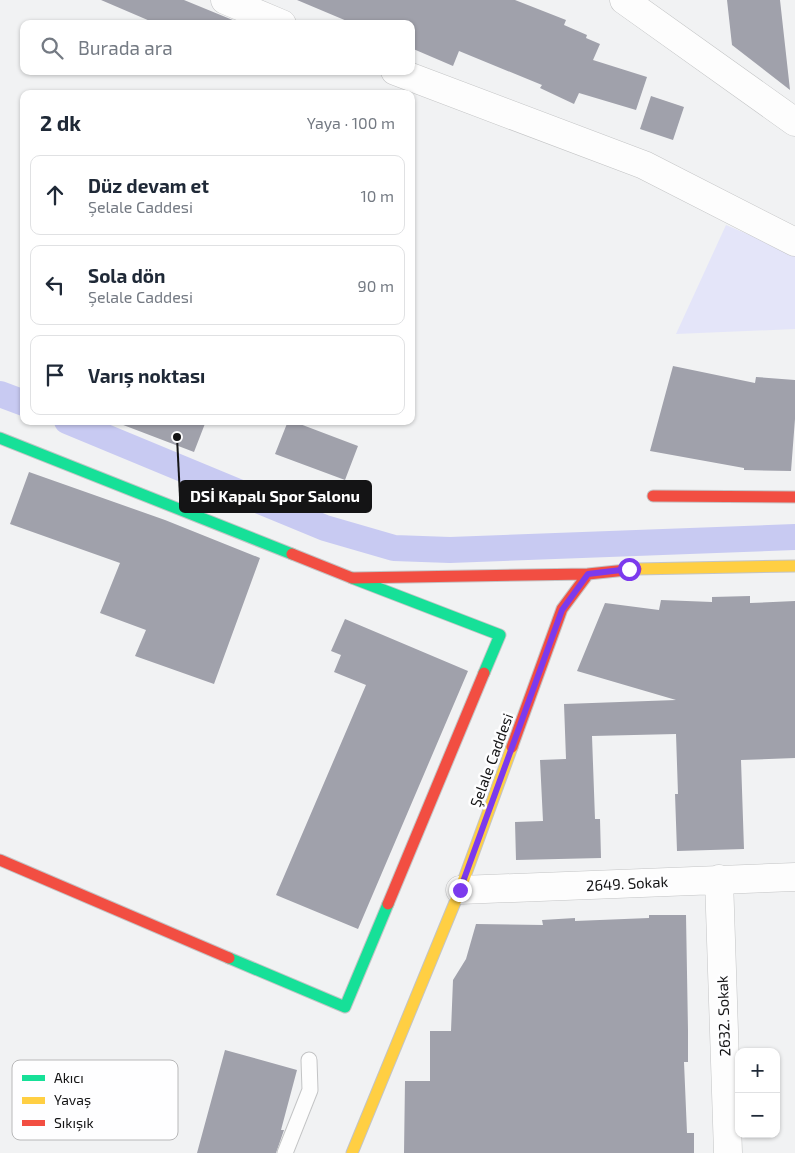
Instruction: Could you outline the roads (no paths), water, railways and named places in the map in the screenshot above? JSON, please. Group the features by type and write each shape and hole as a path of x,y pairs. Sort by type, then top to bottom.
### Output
{"street":[{"path":"225,0 272,20"},
{"path":"624,0 795,122"},
{"path":"406,75 644,165 795,242"},
{"path":"0,438 500,635 345,1007 0,860"},
{"path":"653,496 795,497"},
{"path":"352,578 588,574 629,569 795,566"},
{"name":"Şelale Caddesi","path":"352,1153 460,890 562,610 588,574"},
{"name":"2649. Sokak","path":"460,890 795,877"},
{"name":"2632. Sokak","path":"719,879 728,1153"}],"lane":[{"path":"285,1153 310,1090 309,1060"}],"waterway":[{"path":"0,394 20,402"},
{"path":"77,425 325,528 394,548 450,550 795,537"}],"place":[{"name":"DSİ Kapalı Spor Salonu","path":"177,437"}]}
